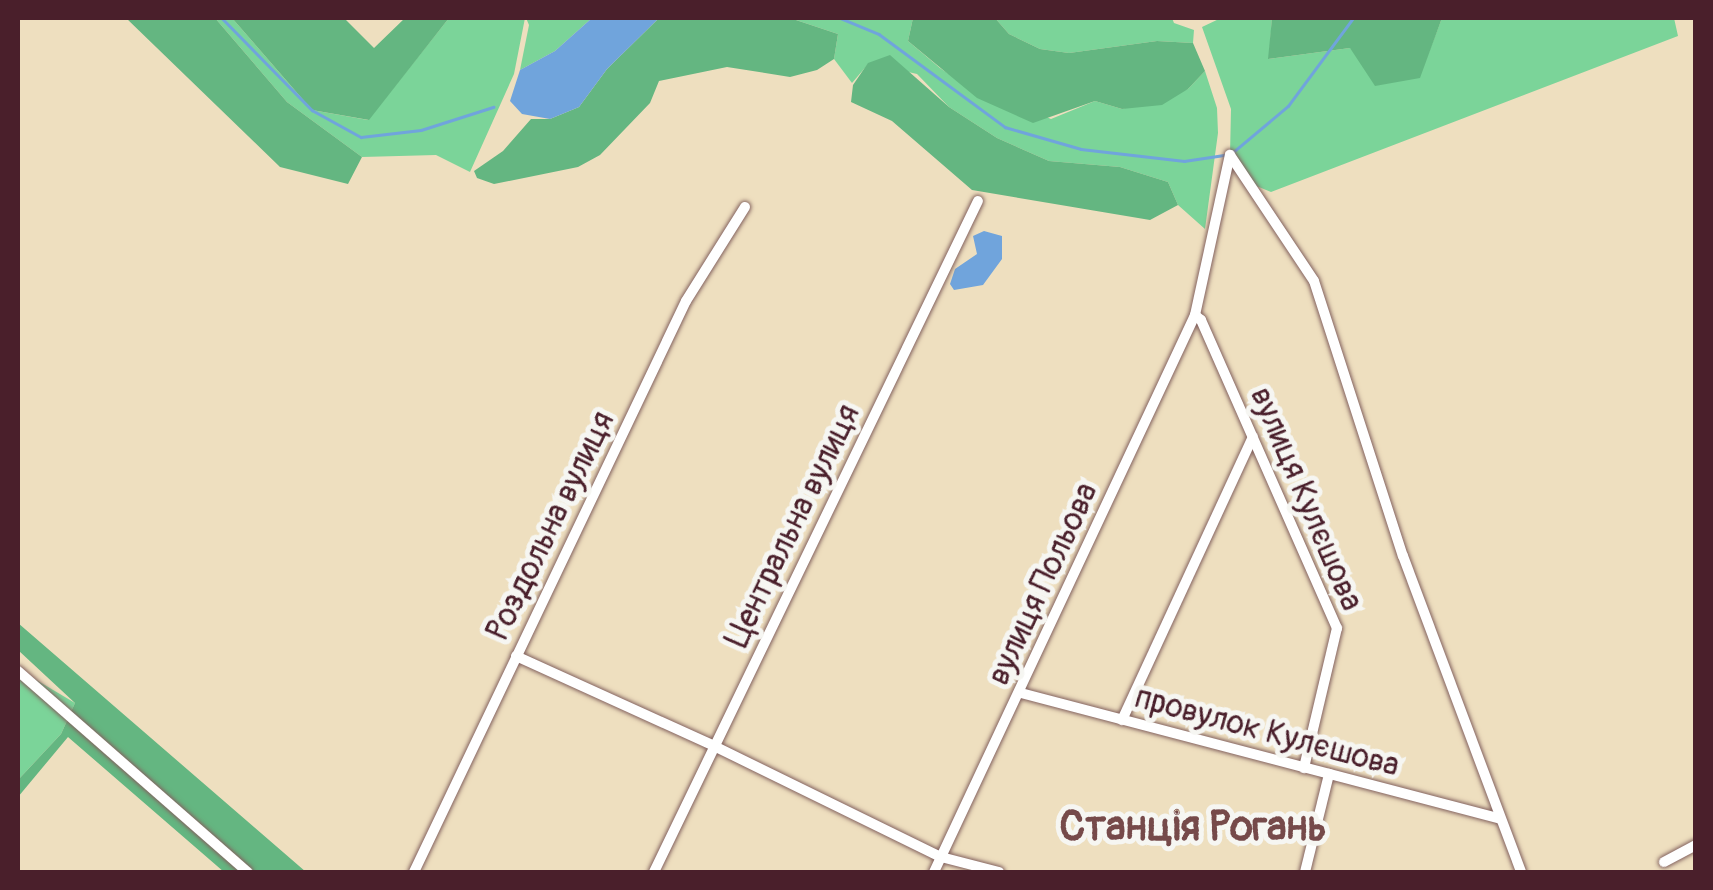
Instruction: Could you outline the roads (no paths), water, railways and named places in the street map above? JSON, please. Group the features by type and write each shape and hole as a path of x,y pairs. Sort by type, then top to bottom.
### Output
{"street":[{"name":"вулиця Польова","path":"934,872 1021,694 1195,315 1230,154 1314,281 1404,556 1500,819"},
{"name":"Центральна вулиця","path":"654,872 978,201"},
{"name":"Роздольна вулиця","path":"414,872 686,301 745,207"},
{"name":"вулиця Кулєшова","path":"1195,315 1337,628 1304,768"},
{"path":"1122,720 1253,437"},
{"path":"516,656 714,746 941,858 999,872"},
{"path":"18,670 248,872"},
{"name":"провулок Кулєшова","path":"1021,694 1500,819"},
{"path":"1305,872 1329,774"},
{"path":"1500,819 1521,872"},
{"path":"1664,862 1696,845"}],"water":[{"path":"592,18 659,18 607,69 579,107 550,119 522,114 510,101 520,70 555,51"},
{"path":"984,231 1002,236 1002,259 983,285 954,290 950,284 955,269 977,254 973,236"}],"waterway":[{"path":"222,18 312,110 361,137 421,130 493,107"},
{"path":"840,18 879,34 1005,127 1081,149 1184,161 1224,155"},
{"path":"1232,153 1288,106 1353,18"}],"district":[{"name":"Станція Рогань","path":"1193,827"}]}
